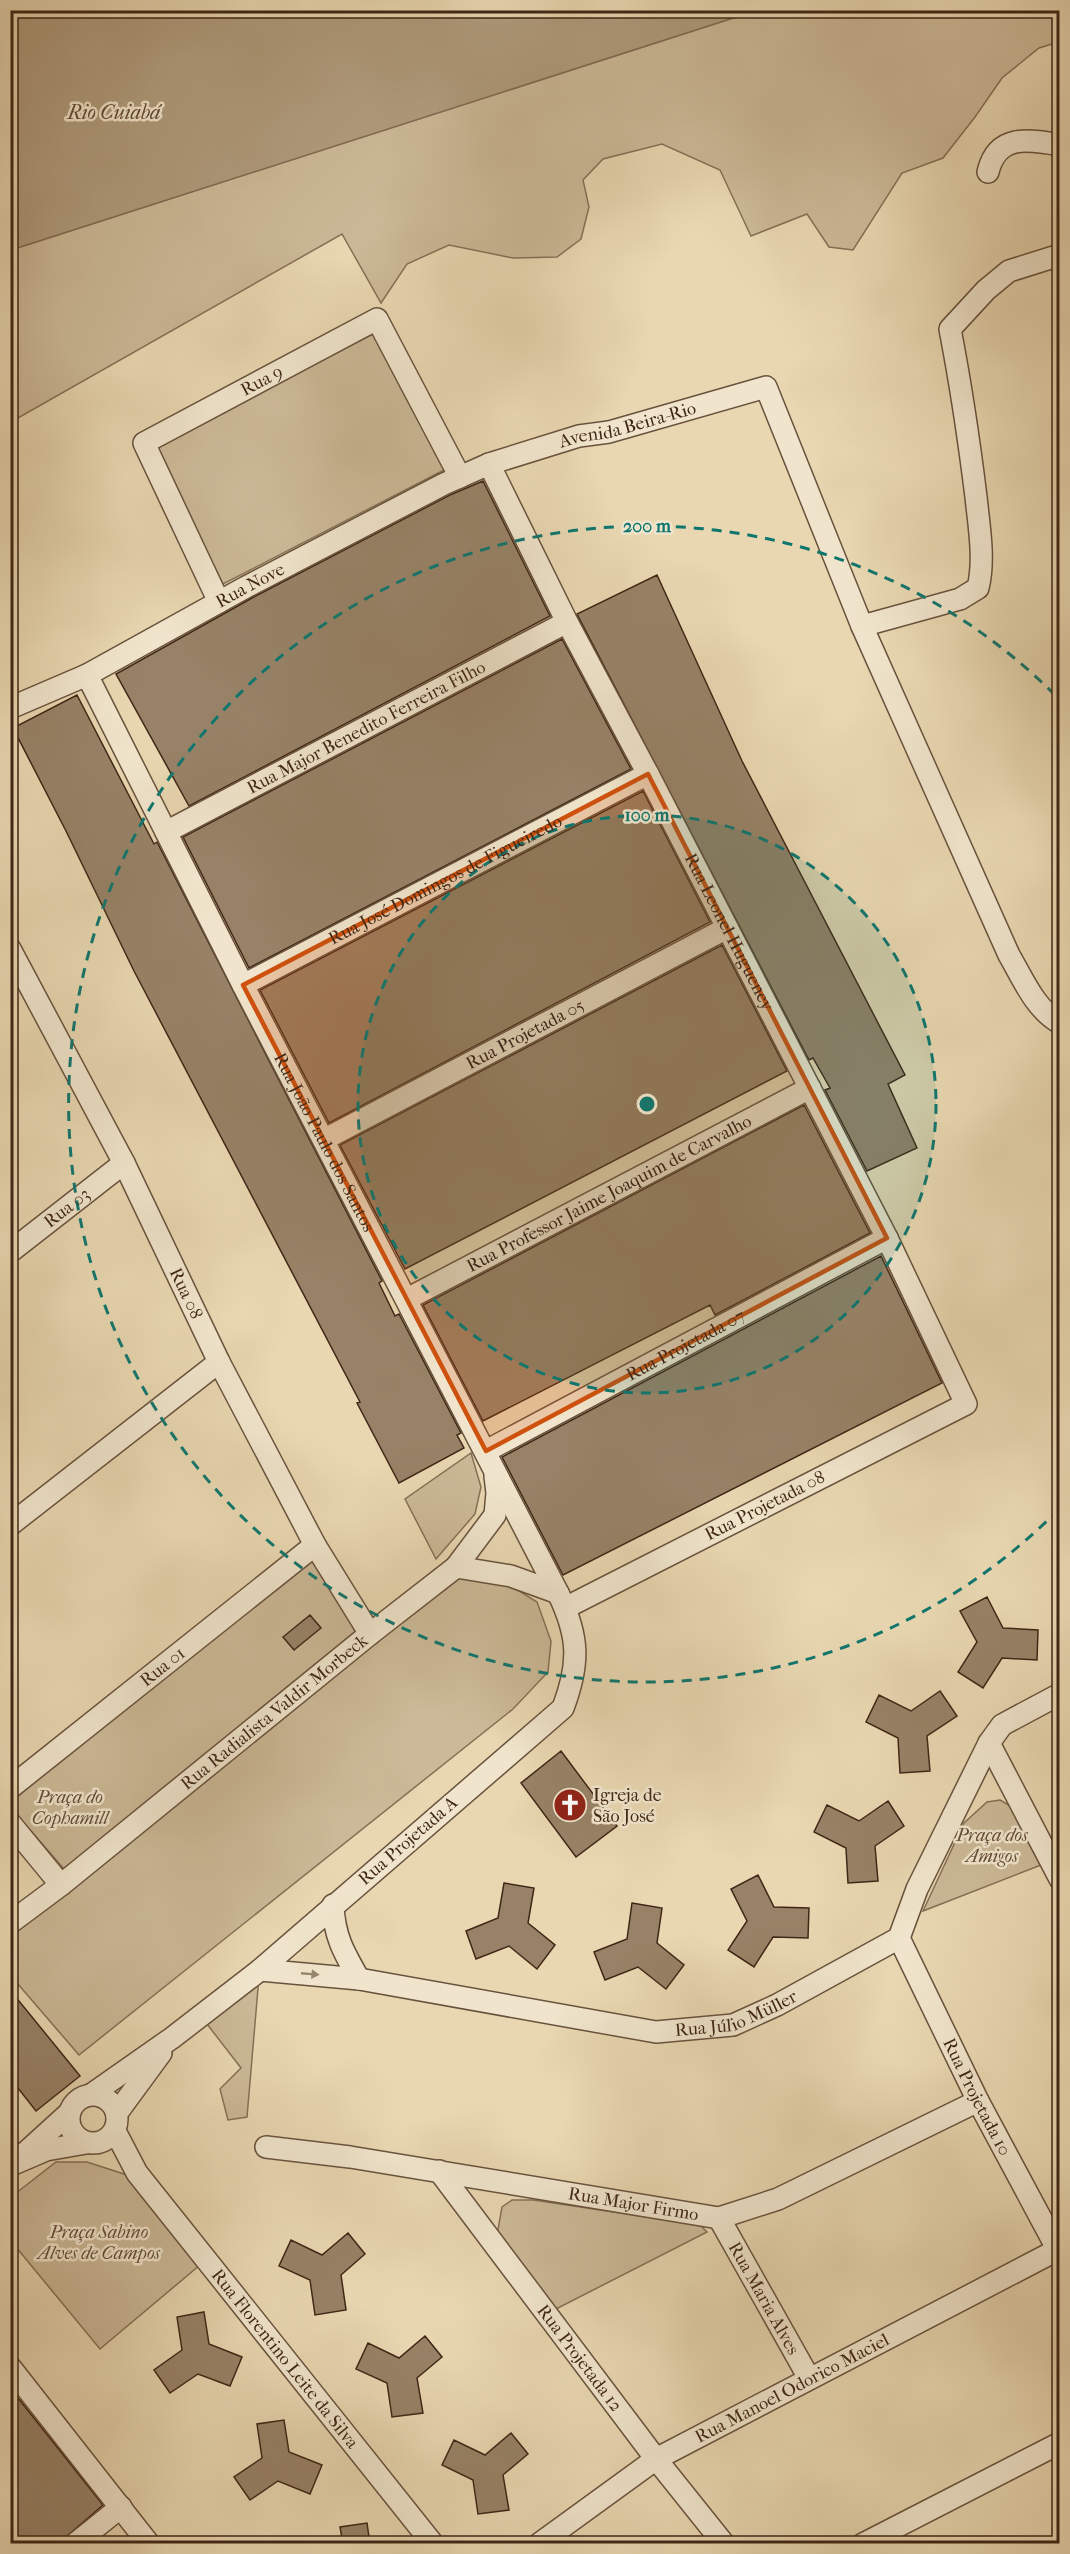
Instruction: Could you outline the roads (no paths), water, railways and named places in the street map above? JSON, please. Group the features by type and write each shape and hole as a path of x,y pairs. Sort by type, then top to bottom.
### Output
{"street":[{"path":"987,172 997,151 1008,144 1024,140 1059,145"},
{"path":"1059,255 1009,271 986,290 950,329 965,405 978,514 981,559 978,588 960,599 862,626 1009,955 1035,999 1051,1018 1059,1023"},
{"name":"Rua 9","path":"219,602 144,443 377,319 460,477"},
{"name":"Avenida Beira-Rio","path":"489,464 579,436 609,432 766,387 862,626"},
{"name":"Rua Nove","path":"10,708 87,675 219,602 489,464"},
{"name":"Rua Leonel Hugueney","path":"489,464 567,622 648,774 887,1238 966,1404"},
{"name":"Rua Major Benedito Ferreira Filho","path":"166,832 567,622"},
{"name":"Rua João Paulo dos Santos","path":"87,675 243,985 325,1139 561,1600"},
{"name":"Rua José Domingos de Figueiredo","path":"243,985 648,774"},
{"name":"Rua Projetada 05","path":"325,1139 727,928"},
{"name":"Rua 08","path":"10,949 19,987 124,1163 219,1362 315,1545 370,1634"},
{"name":"Rua Professor Jaime Joaquim de Carvalho","path":"407,1299 810,1088"},
{"name":"Rua 03","path":"10,1252 124,1163"},
{"name":"Rua Projetada 07","path":"490,1459 887,1238"},
{"path":"10,1525 219,1362"},
{"name":"Rua Projetada 08","path":"561,1600 966,1404"},
{"path":"490,1459 497,1493 495,1515 456,1568 511,1576 561,1600"},
{"name":"Rua 01","path":"10,1788 315,1545"},
{"name":"Rua Radialista Valdir Morbeck","path":"10,1923 61,1885 370,1634 456,1568"},
{"name":"Rua Projetada A","path":"92,2094 172,2038 260,1970 563,1708 574,1680 576,1660 561,1600"},
{"path":"899,1938 917,1889 989,1743 1002,1725 1059,1694"},
{"path":"989,1743 1059,1879"},
{"path":"10,1823 61,1885"},
{"path":"333,1905 333,1925 340,1945 359,1979"},
{"name":"Rua Júlio Müller","path":"260,1970 359,1979 656,2032 734,2025 777,2005 899,1938"},
{"name":"Rua Projetada 10","path":"899,1938 978,2101 1058,2252"},
{"name":"Rua Projetada A","path":"116,2122 172,2038"},
{"path":"92,2094 109,2100 116,2122 106,2140 46,2150 11,2166 68,2114 78,2099 92,2094"},
{"name":"Rua Major Firmo","path":"266,2147 350,2157 719,2218 778,2199 978,2101"},
{"path":"68,2114 68,2122 74,2135 92,2143"},
{"name":"Rua Florentino Leite da Silva","path":"116,2122 137,2173 433,2544"},
{"name":"Rua Florentino Leite da Silva","path":"92,2143 137,2173"},
{"name":"Rua Projetada 12","path":"439,2171 656,2459 724,2544"},
{"name":"Rua Maria Alves","path":"719,2218 809,2378"},
{"name":"Rua Manoel Odorico Maciel","path":"539,2544 656,2459 809,2378 1058,2252"},
{"path":"11,2370 149,2544"},
{"path":"863,2544 1059,2443"},
{"path":"75,2544 121,2507"}],"water":[{"name":"Rio Cuiabá","path":"11,10 755,10 755,11 11,250"}],"place":[{"name":"Igreja de São José","path":"570,1805"}],"park label":[{"name":"Praça do Cophamill","path":"70,1807"},
{"name":"Praça dos Amigos","path":"992,1845"},
{"name":"Praça Sabino Alves de Campos","path":"99,2242"}]}
